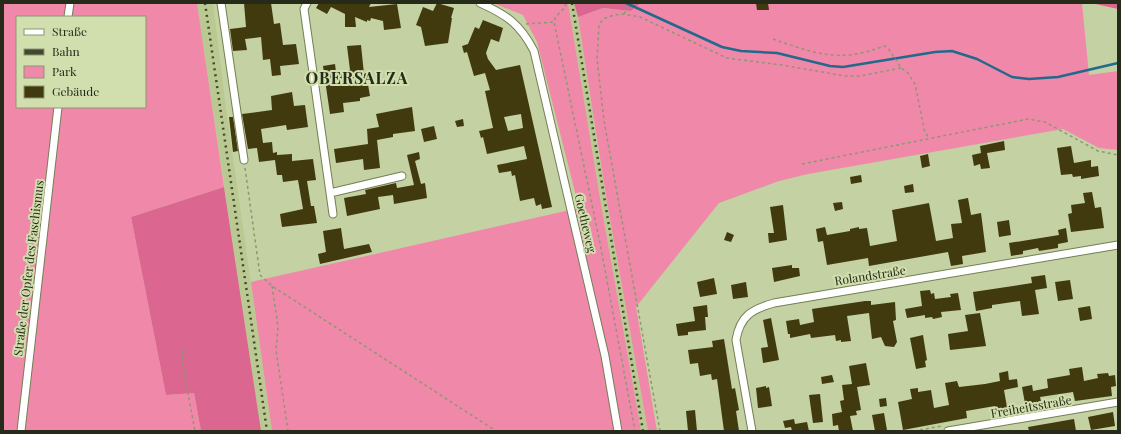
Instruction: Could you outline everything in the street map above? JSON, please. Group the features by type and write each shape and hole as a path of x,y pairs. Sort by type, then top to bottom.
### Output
{"street":[{"path":"68,16 70,3"},
{"path":"221,3 244,160"},
{"path":"307,3 304,9 333,214"},
{"path":"480,3 504,15 517,24"},
{"name":"Goetheweg","path":"517,24 527,38 536,58 605,356 618,431"},
{"name":"Straße der Opfer des Faschismus","path":"21,431 58,108"},
{"path":"330,193 402,176"},
{"name":"Rolandstraße","path":"752,431 736,340 738,326 747,316 761,306 774,302 1118,245"},
{"name":"Freiheitsstraße","path":"948,431 1118,402"}],"path":[{"path":"566,3 563,10 556,16 554,22 599,236 635,431"},
{"path":"624,14 629,3"},
{"path":"660,431 604,121 597,58 599,26 604,19 614,15 624,14 640,17 727,58 782,65 845,76 860,76 901,68"},
{"path":"517,24 554,22"},
{"path":"773,39 799,48 835,55 859,53 885,46 891,51 901,68 908,73 915,84 925,133 930,138"},
{"path":"802,164 1028,119 1045,122 1098,151 1118,155"},
{"path":"244,160 260,275 272,286 496,431"},
{"path":"272,286 278,327 276,350 288,431"},
{"path":"182,350 184,372 195,431"}],"shaded area":[{"path":"197,3 213,3 227,116 272,431 261,431"},
{"path":"568,3 574,3 578,17 607,202 648,431 641,431 619,310"},
{"path":"574,3 641,3 631,11 603,8 578,17"},
{"path":"1091,3 1118,3 1118,9"},
{"path":"224,187 261,431 201,431 194,393 166,395 131,217"}],"green space":[{"path":"3,3 197,3 224,187 131,217 166,395 194,393 201,431 3,431"},
{"path":"493,3 568,3 601,204 641,431 272,431 251,282 579,208 537,42 523,15"},
{"path":"641,3 1082,3 1089,75 1118,71 1118,150 1099,148 1063,129 808,174 779,181 719,203 636,307 657,431 648,431 607,202 578,17 603,8 631,11"}],"building":[{"path":"244,3 271,3 274,24 280,23 283,45 296,44 299,64 280,66 281,75 272,76 270,59 263,60 261,37 245,39 247,50 233,51 230,29 246,27"},
{"path":"319,3 371,3 369,7 397,4 401,28 384,30 383,21 371,18 370,21 367,20 367,22 355,17 356,27 345,27 345,14 331,7 327,14 316,8"},
{"path":"437,3 454,8 451,18 448,43 425,46 421,27 416,25 423,7 433,11"},
{"path":"756,3 768,3 769,10 757,10"},
{"path":"483,20 503,28 499,42 491,39 486,53 488,59 496,70 520,65 552,207 542,209 541,204 536,206 534,198 520,201 515,175 512,176 511,171 499,173 497,165 527,159 524,146 487,154 483,137 481,138 479,131 493,128 485,91 490,90 485,73 474,76 467,52 464,53 462,46 468,44 475,27 479,29","holes":["521,114 523,128 508,131 504,117"]},
{"path":"361,45 364,74 366,73 370,96 360,98 360,101 343,103 344,112 330,114 323,66 335,64 336,72 350,70 347,46"},
{"path":"292,92 294,106 305,105 308,127 287,130 286,125 261,129 263,143 272,142 273,153 277,152 277,155 292,154 292,161 313,159 316,180 307,181 311,206 314,206 317,223 282,227 280,214 303,209 298,180 283,182 282,175 277,175 275,160 259,162 257,148 248,149 242,114 272,110 271,96"},
{"path":"412,107 415,131 393,134 393,137 377,140 380,168 364,170 363,159 336,163 334,149 368,144 367,129 379,127 376,114"},
{"path":"229,117 233,117 238,151 233,152"},
{"path":"463,119 464,126 457,127 455,121"},
{"path":"434,126 437,139 424,142 421,129"},
{"path":"1004,141 1005,150 987,153 990,168 981,169 980,164 974,166 972,155 981,153 980,146"},
{"path":"1071,146 1074,163 1091,160 1091,167 1098,166 1099,176 1081,179 1081,176 1073,177 1072,174 1061,175 1057,148"},
{"path":"419,152 420,159 415,161 421,184 425,183 427,198 394,204 393,195 378,197 380,209 347,216 344,198 366,194 365,190 396,183 397,188 414,185 407,155"},
{"path":"928,154 930,166 922,168 920,156"},
{"path":"861,175 862,182 851,184 850,177"},
{"path":"913,184 914,192 905,193 904,186"},
{"path":"1092,192 1095,208 1101,207 1104,228 1071,232 1068,214 1072,213 1071,205 1085,203 1083,193"},
{"path":"968,198 971,215 981,213 986,252 962,256 963,264 951,266 948,252 869,266 868,258 827,265 823,241 818,242 816,229 825,227 827,235 850,231 850,229 859,227 859,229 867,228 870,246 897,241 892,210 929,203 936,241 953,238 951,224 962,223 958,200"},
{"path":"842,202 843,209 835,211 833,203"},
{"path":"783,205 787,240 769,243 768,233 774,233 770,207"},
{"path":"1009,220 1011,235 999,237 997,222"},
{"path":"341,228 344,249 369,244 372,252 320,264 318,254 326,252 323,231"},
{"path":"1066,228 1068,242 1058,244 1058,248 1039,251 1038,248 1023,251 1023,254 1011,256 1009,243 1059,235 1058,230"},
{"path":"727,232 734,235 731,242 724,240"},
{"path":"792,265 792,268 799,268 800,276 774,282 772,268"},
{"path":"1045,275 1047,288 1035,290 1039,314 1022,316 1020,301 992,305 992,308 976,311 973,292 1032,283 1031,277"},
{"path":"714,278 717,294 700,297 697,282"},
{"path":"1070,280 1073,299 1058,301 1055,282"},
{"path":"746,282 748,297 733,299 731,285"},
{"path":"930,290 931,294 934,293 935,299 951,297 950,294 958,293 961,310 941,312 942,317 933,319 932,317 925,318 925,315 907,318 905,309 922,306 920,291"},
{"path":"871,301 871,305 895,302 896,320 893,321 897,342 894,347 885,346 881,337 872,339 869,313 847,316 851,341 836,341 835,335 811,338 810,334 790,338 790,334 788,334 786,321 799,319 800,325 814,322 812,309"},
{"path":"707,305 708,317 705,317 706,330 688,332 688,335 678,336 676,324 695,321 693,307"},
{"path":"1090,306 1092,319 1080,321 1078,308"},
{"path":"980,313 986,346 950,350 948,334 968,331 965,315"},
{"path":"771,318 779,360 763,363 761,348 768,347 763,320"},
{"path":"923,335 927,360 925,361 926,367 916,369 910,338"},
{"path":"724,339 732,389 735,388 739,410 736,411 739,431 724,431 717,379 712,380 711,374 700,376 698,363 690,364 688,350 713,347 712,341"},
{"path":"866,363 870,385 857,387 861,410 856,411 857,415 850,416 853,431 839,431 838,425 833,426 832,414 842,412 840,401 844,400 842,385 852,384 849,366"},
{"path":"1082,367 1084,381 1098,378 1097,374 1108,373 1109,376 1115,375 1116,386 1111,387 1112,396 1075,401 1073,392 1040,397 1042,406 1026,409 1022,387 1032,385 1033,391 1048,388 1047,379 1070,375 1069,369"},
{"path":"1008,371 1009,380 1017,379 1018,387 1004,390 1008,413 997,415 995,406 966,411 967,418 903,430 898,402 912,399 910,389 918,388 918,392 931,390 934,408 949,405 945,383 957,381 959,387 985,384 1000,381 999,373"},
{"path":"832,375 834,382 822,384 821,377"},
{"path":"766,386 766,388 769,387 772,406 758,408 756,388"},
{"path":"820,394 823,422 813,423 809,395"},
{"path":"886,398 887,406 880,407 879,399"},
{"path":"695,410 697,431 688,431 686,411"},
{"path":"1113,412 1115,426 1091,430 1088,417"},
{"path":"884,413 887,430 875,431 872,415"},
{"path":"794,419 795,424 807,422 809,431 792,431 791,427 785,428 783,421"},
{"path":"1074,419 1076,431 1029,431 1028,427"}],"waterway":[{"path":"626,3 722,47 741,51 777,53 830,66 843,67 935,52 952,51 977,59 1012,77 1029,79 1058,77 1118,63"}],"railway":[{"path":"205,3 267,431"},
{"path":"572,3 643,431"}],"district":[{"name":"OBERSALZA","path":"357,77"}]}
